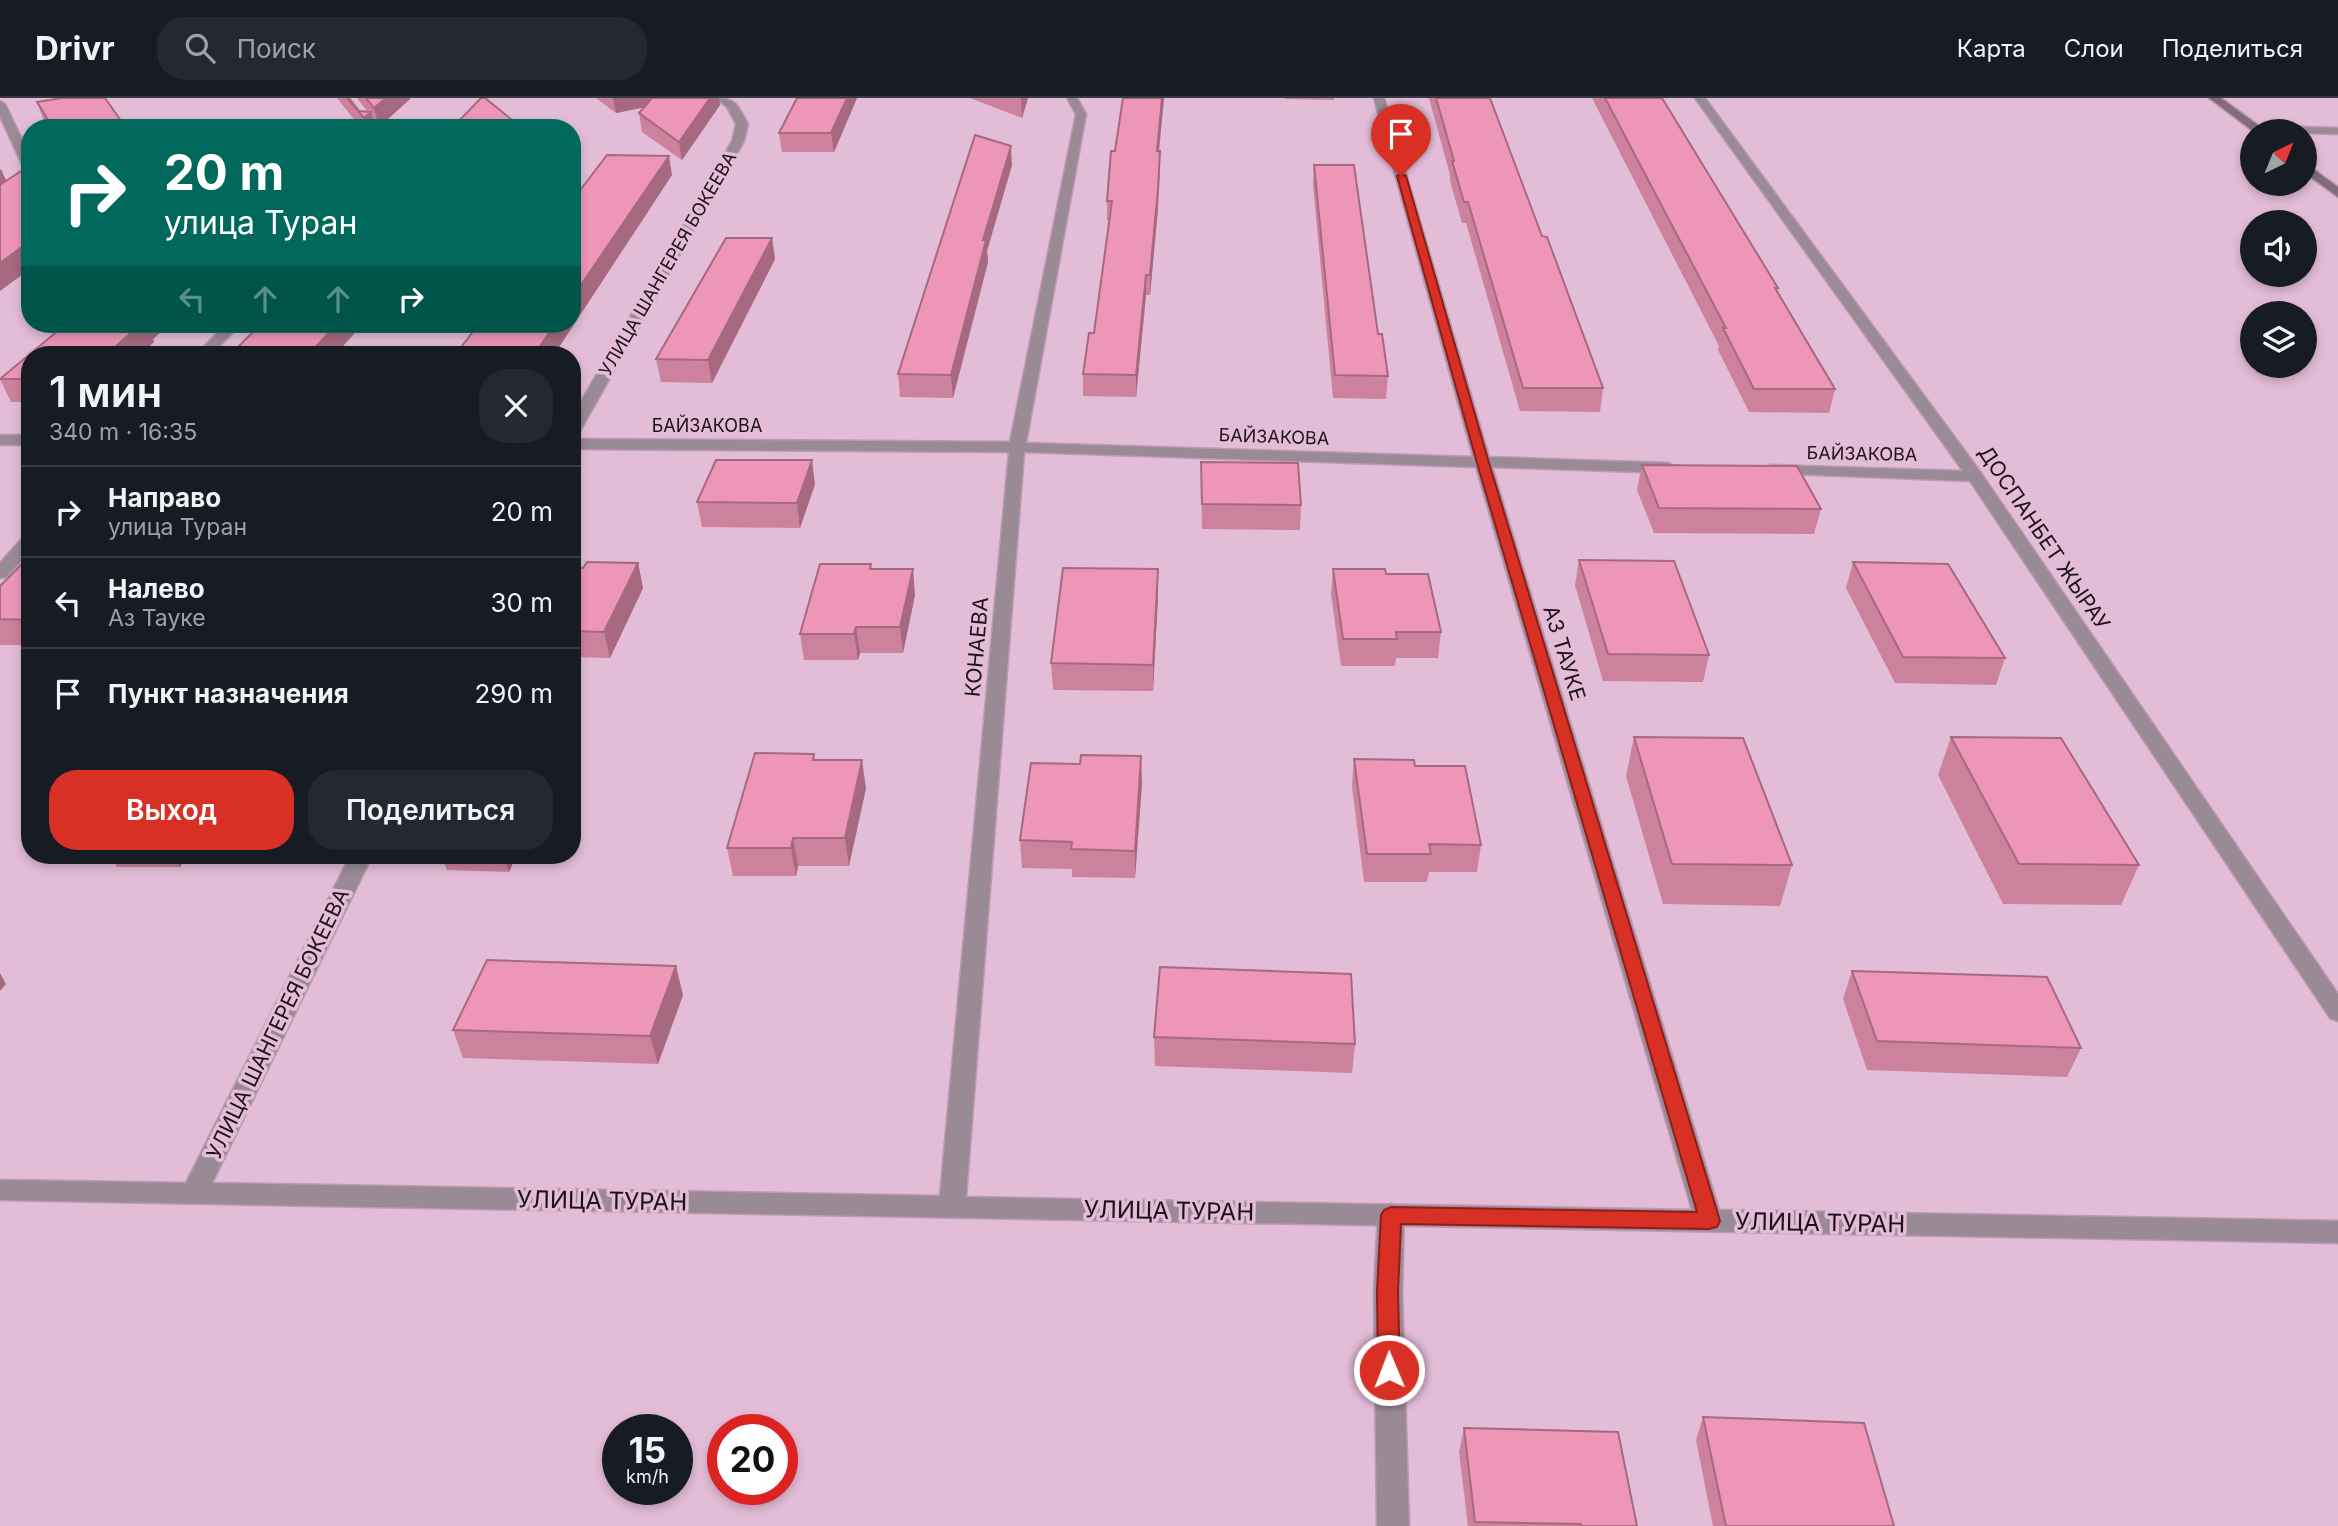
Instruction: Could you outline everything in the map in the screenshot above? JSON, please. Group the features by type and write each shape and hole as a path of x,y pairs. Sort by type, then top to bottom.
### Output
{"street":[{"name":"УЛИЦА ШАНГЕРЕЯ БОКЕЕВА","path":"581,415 738,141 741,124 731,105 721,98"},
{"name":"КОНАЕВА","path":"952,1207 1017,447 1081,114 1072,98"},
{"name":"АЗ ТАУКЕ","path":"1379,98 1483,463 1709,1221"},
{"name":"ДОСПАНБЕТ ЖЫРАУ","path":"1700,98 1975,476 2338,1012"},
{"path":"2214,98 2244,119"},
{"path":"0,104 21,150"},
{"path":"2317,131 2338,131"},
{"path":"2317,176 2338,193"},
{"path":"212,346 225,333"},
{"path":"0,440 21,440"},
{"name":"БАЙЗАКОВА","path":"581,444 1017,447 1688,468"},
{"name":"БАЙЗАКОВА","path":"1756,470 1975,476"},
{"path":"0,573 21,550"},
{"name":"УЛИЦА ШАНГЕРЕЯ БОКЕЕВА","path":"194,1193 357,864"},
{"name":"УЛИЦА ТУРАН","path":"0,1189 2338,1232"},
{"path":"1391,1215 1388,1292 1393,1526"}],"building":[{"path":"62,98 105,98 120,119 47,119 37,102"},
{"path":"347,98 359,111 371,112 364,118"},
{"path":"366,98 386,98 374,108"},
{"path":"481,98 485,98 511,119 461,119"},
{"path":"652,98 710,98 679,142 639,113"},
{"path":"797,98 847,98 831,133 779,133"},
{"path":"1123,98 1162,98 1157,151 1160,151 1158,189 1150,275 1146,275 1136,375 1083,374 1089,333 1094,333 1112,201 1107,201 1111,151 1115,151"},
{"path":"1436,98 1490,98 1542,236 1547,237 1603,388 1523,388 1468,202 1464,202"},
{"path":"1605,98 1662,98 1778,288 1775,288 1835,389 1754,389 1723,328 1726,328"},
{"path":"975,135 1011,146 983,240 986,240 951,375 898,374"},
{"path":"607,155 669,156 581,285 581,189"},
{"path":"1314,165 1354,165 1378,334 1382,334 1388,376 1335,375"},
{"path":"21,171 21,248 0,263 0,185"},
{"path":"726,238 772,238 708,360 656,359"},
{"path":"55,333 131,333 116,346 40,346"},
{"path":"252,333 329,333 316,346 239,346"},
{"path":"472,333 549,333 540,346 462,346"},
{"path":"21,362 21,379 0,379"},
{"path":"716,460 812,460 797,503 697,502"},
{"path":"1201,462 1298,463 1301,505 1202,504"},
{"path":"1642,465 1797,466 1821,509 1659,508"},
{"path":"1579,560 1674,561 1709,655 1608,654"},
{"path":"587,562 638,563 604,632 581,631 583,568"},
{"path":"1853,562 1948,564 2005,658 1903,657"},
{"path":"820,564 871,564 870,569 913,569 900,627 856,627 854,634 800,634"},
{"path":"21,565 21,620 0,619 0,586"},
{"path":"1063,568 1158,569 1153,665 1051,663"},
{"path":"1333,569 1385,569 1386,574 1428,574 1441,632 1396,632 1397,639 1343,639"},
{"path":"1634,737 1743,738 1792,865 1672,864"},
{"path":"1951,737 2061,738 2139,865 2019,864"},
{"path":"755,753 814,754 813,760 862,760 845,838 793,838 791,848 727,848"},
{"path":"1081,755 1141,756 1135,851 1071,849 1072,842 1020,840 1031,763 1080,764"},
{"path":"1354,759 1414,760 1415,766 1465,766 1481,845 1429,844 1431,854 1367,854"},
{"path":"487,960 676,966 650,1036 453,1030"},
{"path":"1160,967 1351,974 1355,1044 1154,1037"},
{"path":"1852,971 2047,977 2081,1048 1877,1041"},
{"path":"1703,1417 1864,1423 1894,1526 1726,1526"},
{"path":"1464,1428 1618,1432 1637,1526 1475,1522"}],"route":[{"path":"1389,1370 1391,1215 1709,1221 1483,463 1401,176"}]}
